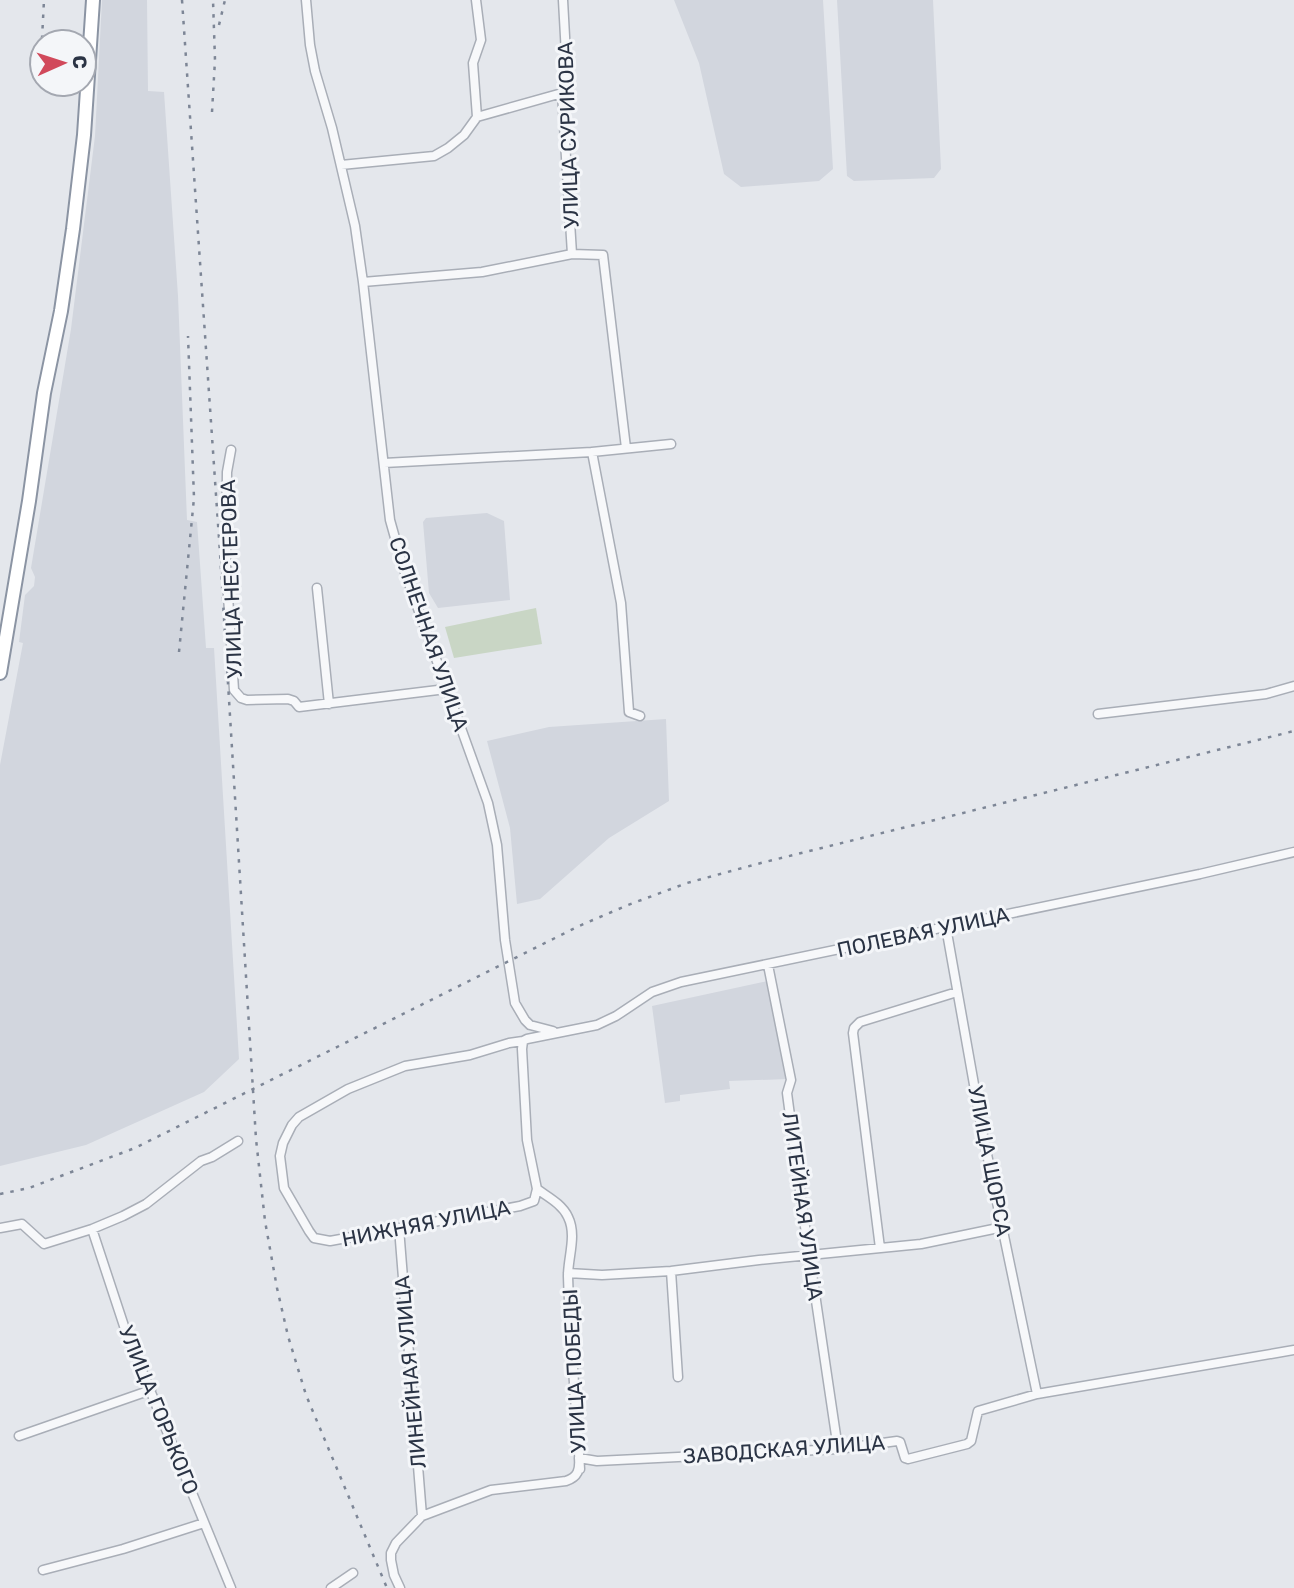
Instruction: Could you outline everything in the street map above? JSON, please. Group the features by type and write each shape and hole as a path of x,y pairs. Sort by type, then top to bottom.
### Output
{"highway":[{"path":"0,673 73,229 84,135 93,0"}],"street":[{"name":"СОЛНЕЧНАЯ УЛИЦА","path":"306,0 315,71 355,226 390,520 400,557 488,803 497,845 505,940 515,1003 530,1025 560,1032"},
{"path":"476,0 481,40 473,63 477,117"},
{"name":"УЛИЦА СУРИКОВА","path":"563,0 567,73 562,93 572,254 603,255 626,449"},
{"path":"341,165 433,156 449,148 464,135 477,117 562,93"},
{"path":"363,282 482,272 572,254"},
{"path":"384,463 592,452 671,444"},
{"name":"УЛИЦА НЕСТЕРОВА","path":"231,450 227,472 226,564 234,690 241,698 288,699 299,707 446,689"},
{"path":"592,452 621,603 629,712 640,716"},
{"path":"317,587 329,704"},
{"path":"1098,714 1266,694 1294,686"},
{"name":"ПОЛЕВАЯ УЛИЦА","path":"299,1117 348,1089 405,1066 470,1055 509,1043 587,1028 607,1021 640,999 665,987 1294,852"},
{"name":"УЛИЦА ЩОРСА","path":"946,927 983,1135 1037,1394"},
{"name":"ЛИТЕЙНАЯ УЛИЦА","path":"768,965 791,1080 787,1093 838,1449"},
{"path":"880,1248 854,1028 860,1023 957,992"},
{"path":"523,1041 527,1140 537,1189"},
{"name":"НИЖНЯЯ УЛИЦА","path":"299,1117 283,1143 280,1157 282,1174 284,1188 314,1238 330,1241 520,1206 534,1201 537,1189"},
{"path":"0,1228 22,1224 44,1244 92,1229 146,1203 201,1161 238,1141"},
{"name":"УЛИЦА ПОБЕДЫ","path":"422,1516 491,1489 566,1481 574,1478 580,1469 568,1273 572,1234 569,1217 560,1206 537,1189"},
{"path":"568,1273 602,1275 671,1271 920,1244 1003,1227"},
{"name":"ЛИНЕЙНАЯ УЛИЦА","path":"399,1228 422,1516"},
{"name":"УЛИЦА ГОРЬКОГО","path":"92,1229 125,1329 231,1588"},
{"path":"671,1271 678,1377"},
{"name":"ЗАВОДСКАЯ УЛИЦА","path":"579,1458 597,1461 838,1449 897,1441 908,1459 967,1444 971,1441 978,1411 1037,1394 1294,1350"},
{"path":"19,1436 151,1390"},
{"path":"400,1588 394,1575 391,1553 396,1543 422,1516"},
{"path":"43,1570 123,1549 204,1523"},
{"path":"331,1588 354,1573"}],"shaded area":[{"path":"102,0 147,0 148,91 164,92 178,296 187,520 197,522 206,648 214,648 239,1059 204,1092 86,1145 0,1166 0,765 23,643 19,642 25,595 34,586 35,577 31,568 71,329 95,136"},
{"path":"674,0 823,0 833,169 819,181 741,187 724,174 699,63"},
{"path":"837,0 933,0 941,169 934,178 854,181 847,176"},
{"path":"487,513 504,521 510,600 438,608 429,593 423,522 426,518"},
{"path":"666,719 669,801 609,838 540,899 517,904 510,828 487,741 549,727"},
{"path":"768,981 788,1079 729,1081 730,1089 680,1095 680,1101 665,1103 652,1006"}],"green space":[{"path":"536,608 542,644 454,658 445,627"}],"railway":[{"path":"43,28 44,0"},
{"path":"182,0 256,1139 265,1221 288,1336 306,1395 387,1588"},
{"path":"212,112 215,60 213,0"},
{"path":"219,25 225,0"},
{"path":"179,652 194,498 188,336"},
{"path":"0,1194 29,1188 135,1148 579,926 687,883 1294,731"}]}
